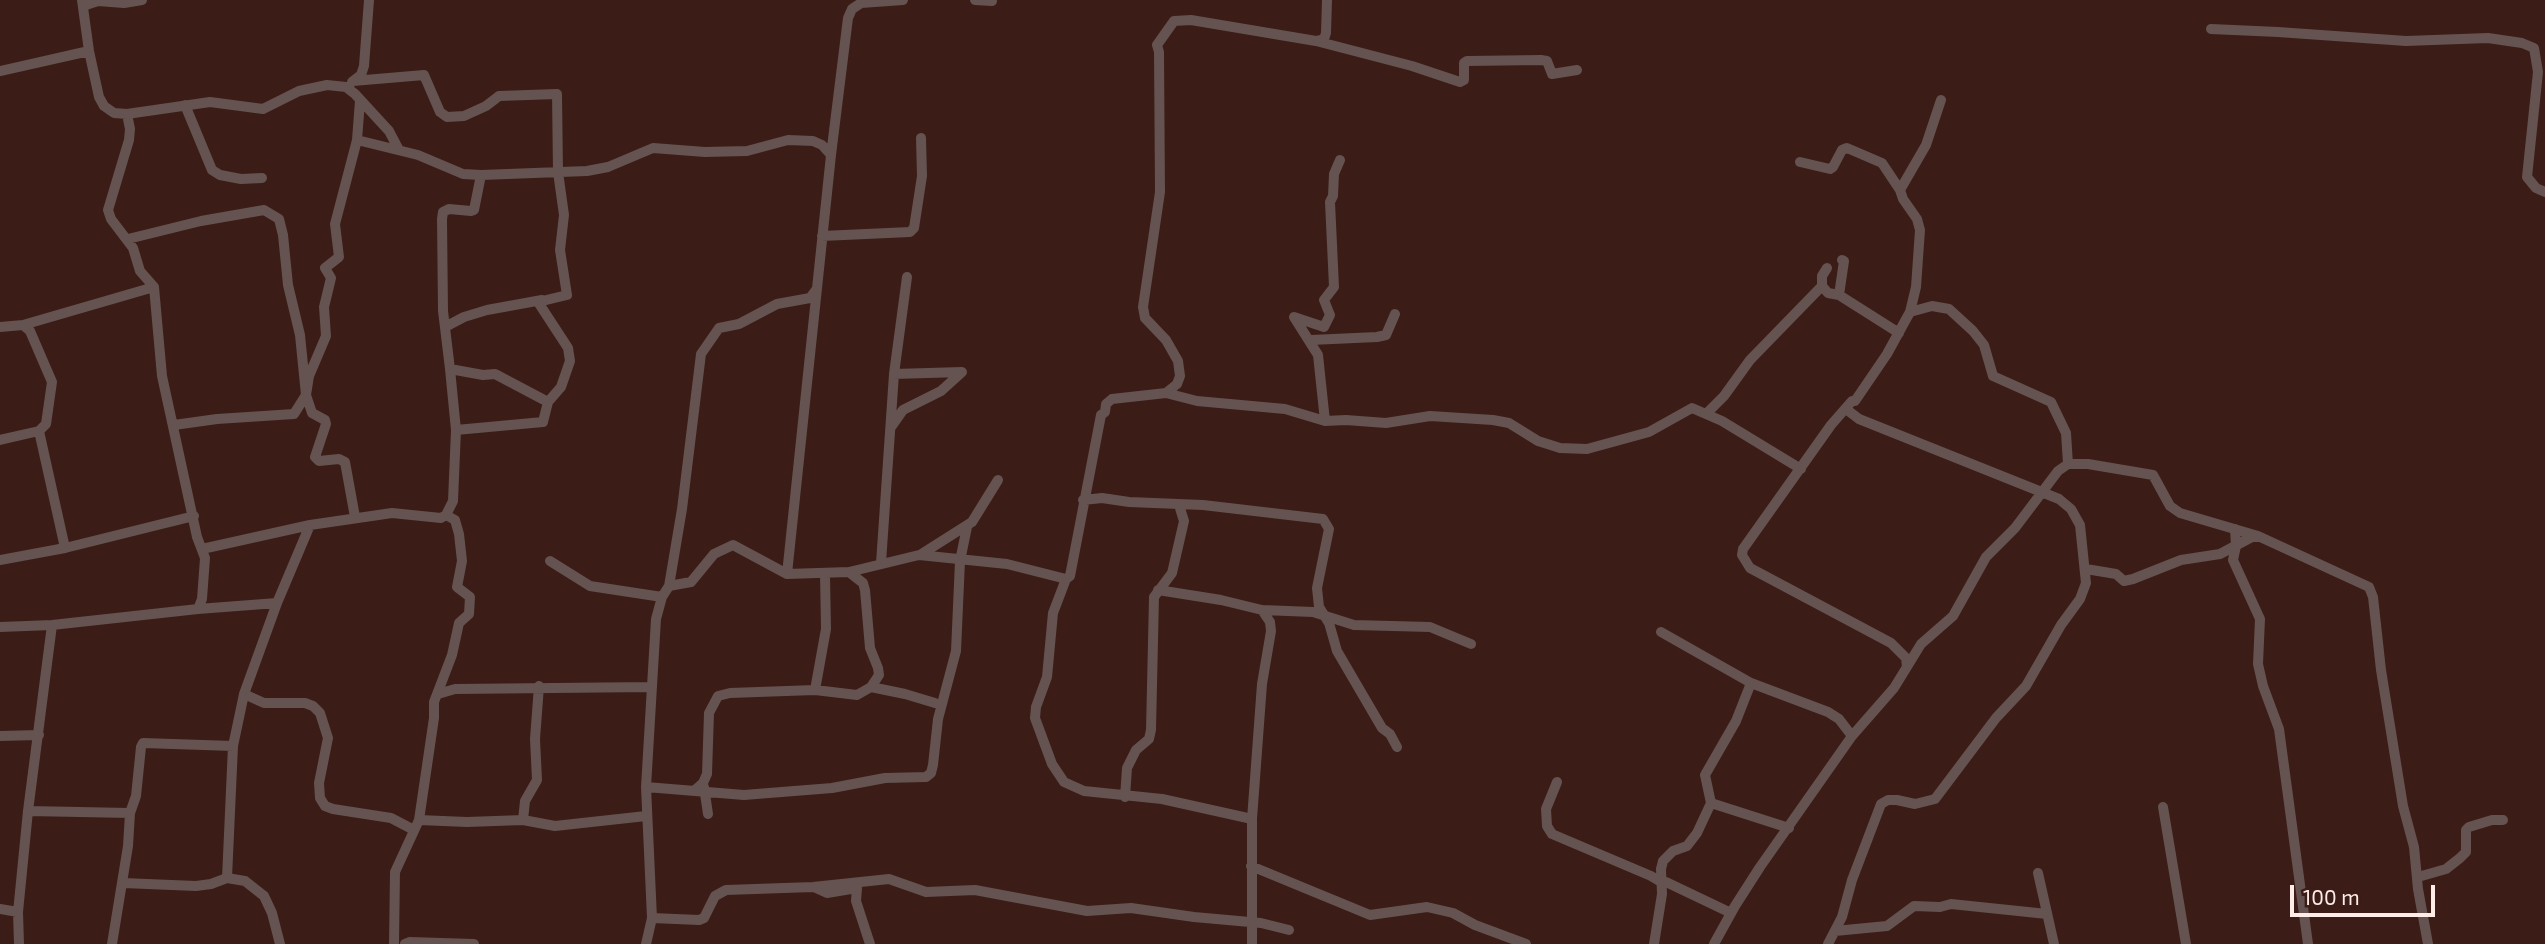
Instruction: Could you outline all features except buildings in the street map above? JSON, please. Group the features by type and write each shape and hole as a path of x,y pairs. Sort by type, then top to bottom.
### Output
{"street":[{"path":"142,0 83,3 89,51 99,97 104,106 114,113 127,114 185,105 221,103 262,109 299,91 318,86 424,75 440,112 447,117 464,117 499,96 557,94 558,172 564,215 560,250 567,295"},
{"path":"350,84 361,75 364,66 369,0"},
{"path":"787,574 848,18 852,9 861,3 903,0"},
{"path":"975,0 992,1"},
{"path":"1316,41 1324,39 1326,33 1326,0"},
{"path":"1166,393 1177,384 1180,376 1178,361 1166,340 1145,318 1143,307 1160,192 1157,46 1174,21 1191,20 1316,41 1412,66 1460,82 1464,80 1464,63 1467,61 1541,60 1547,61 1552,74 1577,70"},
{"path":"2211,29 2406,41 2488,38 2522,43 2534,48 2538,72 2527,177 2536,188 2545,192"},
{"path":"0,71 89,51"},
{"path":"350,84 360,101 389,131 400,150"},
{"path":"1900,190 1926,145 1941,100"},
{"path":"174,425 294,414 306,394 309,376 326,336 324,307 331,278 326,268 339,257 335,224 357,140 360,101"},
{"path":"185,105 212,170 220,175 241,179 262,178"},
{"path":"127,114 129,140 108,210 111,219 128,239 140,271 155,288 162,376 197,537 205,558 202,599 198,608"},
{"path":"822,236 910,232 914,228 922,176 921,138"},
{"path":"357,140 438,162 463,174 481,175 608,167 653,148 705,152 747,151 799,139 822,145 831,155"},
{"path":"1800,162 1829,169 1833,167 1842,150 1847,148 1882,163 1917,219 1920,230 1916,287 1910,312 1899,333 1855,401 1852,401 1831,425 1743,549 1742,555 1750,568 1891,643 1906,658 1907,667"},
{"path":"1325,421 1321,368 1311,340 1294,317 1324,327 1330,315 1324,300 1334,287 1330,202 1333,196 1334,174 1340,160"},
{"path":"202,549 355,517 392,513 442,518 446,515 453,501 456,430 442,283 443,212 449,209 474,210 481,175"},
{"path":"128,239 201,221 264,210 279,219 288,285 300,335 306,394 312,414 325,420 326,424 315,457 319,461 339,459 345,462 355,517"},
{"path":"1839,295 1842,260"},
{"path":"1827,268 1822,276 1822,286 1828,293 1839,295 1899,333"},
{"path":"881,563 894,374 907,277"},
{"path":"1706,414 1724,396 1750,360 1822,286"},
{"path":"0,327 23,325 155,288"},
{"path":"646,944 652,918 646,787 656,619 662,597 669,586 682,509 701,355 719,328 739,324 777,304 810,298 817,289"},
{"path":"445,327 464,317 487,310 567,295"},
{"path":"456,430 543,422 548,401 561,387 570,361 568,348 538,302 567,295"},
{"path":"1910,312 1932,306 1949,309 1984,345 1993,376 2051,402 2066,433 2068,464"},
{"path":"1311,340 1386,335 1395,314"},
{"path":"0,440 39,431 46,424 52,382 30,331 23,325"},
{"path":"450,369 483,375 495,374 548,401"},
{"path":"891,427 903,410 941,391 962,372 894,374"},
{"path":"1252,819 1162,799 1084,791 1064,782 1052,764 1035,718 1036,707 1047,677 1053,613 1066,579 1070,576 1101,415 1105,412 1106,404 1112,399 1166,393 1197,401 1285,409 1325,421 1386,423 1430,416 1493,420 1509,423 1538,441 1560,447 1587,449 1649,432 1692,408 1801,469"},
{"path":"1828,944 1881,804 1888,800 1915,804 1935,799 1996,718 2026,686 2061,625 2080,599 2086,583 2080,525 2071,509 2059,499 1859,419 1846,409"},
{"path":"39,431 65,548"},
{"path":"1714,944 1731,913 1852,736 1894,688 1921,644 1953,616 1986,557 2015,528 2058,471 2068,464 2088,464 2153,475 2170,506 2180,513 2258,536 2369,587 2373,597 2381,670 2403,806 2414,846 2428,944"},
{"path":"669,586 691,582 714,554 733,545 787,574 825,575 849,572 919,555 967,527 998,480"},
{"path":"1083,500 1102,498 1211,506 1323,519 1327,522 1329,529 1317,600 1337,651 1382,728 1390,734 1397,747"},
{"path":"1125,797 1127,768 1136,750 1149,739 1151,730 1154,597 1170,580 1172,573 1184,521 1179,505"},
{"path":"394,944 393,878 417,825 434,718 434,702 452,655 459,623 469,614 470,597 457,587 462,561 459,534 455,520 446,515"},
{"path":"0,560 65,548 194,516"},
{"path":"227,877 233,746 244,694 276,603 310,525"},
{"path":"646,787 694,791 705,788 744,795 832,788 886,778 926,777 931,773 938,719 958,641 960,561 967,527"},
{"path":"2235,529 2236,547 2233,560 2260,619 2258,664 2279,729 2308,944"},
{"path":"2086,569 2116,574 2124,581 2181,559 2220,554 2258,536"},
{"path":"919,555 1007,564 1066,579"},
{"path":"550,561 590,586 662,597"},
{"path":"708,814 705,788 709,713 718,696 730,693 815,690 857,695 871,687 879,675 870,648 863,583 849,572"},
{"path":"815,690 826,629 825,575"},
{"path":"1158,590 1262,610 1324,614 1354,625 1430,627 1471,644"},
{"path":"0,628 276,603"},
{"path":"1252,944 1252,819 1262,684 1271,631 1270,622 1262,610"},
{"path":"20,944 18,912 28,811 52,625"},
{"path":"1661,632 1751,683 1828,712 1839,719 1852,736"},
{"path":"1654,944 1662,894 1663,861 1673,851 1687,846 1697,833 1712,803 1705,775 1736,721 1751,683"},
{"path":"438,694 455,689 540,686 652,687"},
{"path":"523,820 525,801 537,780 535,739 540,686"},
{"path":"871,687 935,703"},
{"path":"244,694 264,703 305,703 320,713 328,738 319,783 320,798 325,806 333,809 417,825 523,820 555,826 646,816"},
{"path":"0,736 39,735"},
{"path":"113,944 130,813 136,796 143,743 233,746"},
{"path":"1557,782 1546,809 1547,826 1552,834 1731,913"},
{"path":"1712,803 1789,828"},
{"path":"2163,807 2186,944"},
{"path":"28,811 130,813"},
{"path":"2417,877 2446,869 2460,858 2466,852 2466,830 2469,827 2502,820"},
{"path":"1251,866 1370,915 1427,907 1453,913 1475,925 1527,944"},
{"path":"2038,873 2054,944"},
{"path":"123,883 196,886 211,884 227,877 245,881 264,895 280,944"},
{"path":"652,918 704,919 715,896 726,890 813,887 889,879 926,892 975,890 1087,911 1131,908 1194,918 1250,922 1289,930"},
{"path":"813,887 827,893 857,888 856,901 870,944"},
{"path":"1835,931 1887,926 1914,906 1951,905 2048,914"},
{"path":"0,909 18,912"},
{"path":"405,944 474,944"}]}
